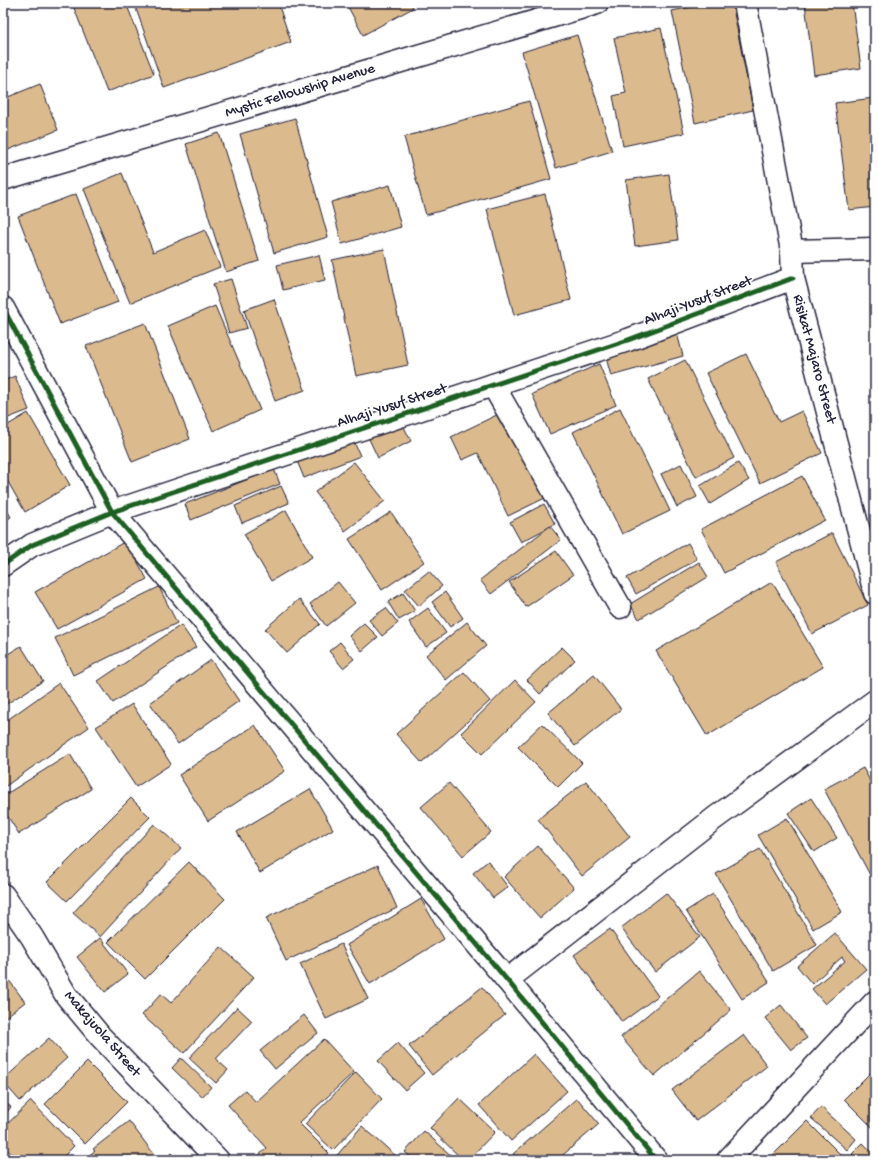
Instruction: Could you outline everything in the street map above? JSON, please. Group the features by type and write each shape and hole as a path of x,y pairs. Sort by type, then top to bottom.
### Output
{"street":[{"name":"Mystic Fellowship Avenue","path":"3,179 597,3"},
{"name":"Risikat Majaro Street","path":"745,3 792,251 793,278 875,593"},
{"path":"792,251 875,249"},
{"name":"Alhaji Yusuf Street","path":"3,565 32,545 112,512 628,340 793,278"},
{"path":"3,308 112,512 507,980 656,1160"},
{"path":"493,385 620,608"},
{"path":"507,980 715,818 875,701"},
{"name":"Makajuola Street","path":"3,895 32,937 66,995 100,1036 218,1160"},
{"path":"728,1160 875,1002"}],"building":[{"path":"72,3 126,3 154,74 107,92"},
{"path":"134,3 278,3 291,42 164,88"},
{"path":"346,3 411,3 413,8 363,35"},
{"path":"711,3 732,3 753,110 695,123 672,11"},
{"path":"805,3 852,3 861,68 814,75"},
{"path":"661,28 684,133 623,146 613,96 626,93 614,38"},
{"path":"577,35 612,151 556,168 522,52"},
{"path":"40,84 58,130 3,152 3,99"},
{"path":"874,98 875,207 849,210 835,103"},
{"path":"529,101 551,179 426,215 404,137"},
{"path":"295,118 328,237 274,253 240,134"},
{"path":"219,133 259,261 226,272 186,144"},
{"path":"122,173 153,252 205,230 220,267 130,303 84,189"},
{"path":"669,174 678,240 635,246 626,180"},
{"path":"390,185 401,227 342,244 331,202"},
{"path":"76,194 118,302 60,324 18,216"},
{"path":"545,194 571,300 514,315 487,209"},
{"path":"384,249 408,365 356,376 332,260"},
{"path":"319,255 325,280 283,290 277,265"},
{"path":"231,279 247,328 229,333 213,284"},
{"path":"274,299 305,390 275,401 244,310"},
{"path":"215,306 260,410 213,431 168,326"},
{"path":"145,323 190,439 132,462 86,346"},
{"path":"677,333 683,356 611,376 605,354"},
{"path":"746,354 779,422 802,411 822,453 760,483 706,373"},
{"path":"685,360 734,458 696,477 648,379"},
{"path":"599,364 616,405 550,434 532,394"},
{"path":"15,376 29,410 3,420 3,381"},
{"path":"620,408 670,511 622,534 573,432"},
{"path":"503,412 545,498 508,516 478,453 462,460 451,437"},
{"path":"28,413 70,485 25,512 3,473 3,428"},
{"path":"401,421 411,441 378,458 368,437"},
{"path":"353,439 360,456 304,478 297,461"},
{"path":"354,462 385,501 345,531 315,492"},
{"path":"738,463 749,480 710,504 700,486"},
{"path":"681,464 697,497 677,507 661,474"},
{"path":"274,469 280,484 191,520 185,504"},
{"path":"802,476 825,520 724,573 701,529"},
{"path":"281,486 289,503 242,523 235,506"},
{"path":"3,503 11,517 3,522"},
{"path":"544,504 555,524 521,542 510,522"},
{"path":"286,510 312,557 271,581 244,534"},
{"path":"391,512 424,562 382,590 349,539"},
{"path":"550,526 561,540 491,594 480,580"},
{"path":"832,533 868,605 812,634 776,562"},
{"path":"126,541 147,579 57,629 35,592"},
{"path":"688,543 697,559 636,594 627,578"},
{"path":"556,551 573,575 526,607 509,582"},
{"path":"699,562 708,577 639,619 630,604"},
{"path":"429,571 442,586 419,606 405,590"},
{"path":"338,582 355,603 326,626 310,604"},
{"path":"772,582 823,667 707,736 656,651"},
{"path":"159,587 177,623 73,675 55,638"},
{"path":"445,592 463,618 450,627 432,602"},
{"path":"403,593 415,611 399,620 388,602"},
{"path":"299,599 320,624 287,653 265,629"},
{"path":"386,608 398,623 382,636 369,620"},
{"path":"428,608 446,633 426,647 409,622"},
{"path":"467,622 486,646 446,680 426,655"},
{"path":"364,623 378,637 362,651 349,636"},
{"path":"181,625 196,647 113,703 98,681"},
{"path":"340,642 354,659 343,668 329,651"},
{"path":"21,646 43,681 3,706 3,657"},
{"path":"562,647 575,660 540,694 527,680"},
{"path":"211,660 239,701 178,744 150,703"},
{"path":"464,672 490,701 422,763 396,734"},
{"path":"594,675 621,709 575,746 548,713"},
{"path":"515,680 536,702 482,754 461,733"},
{"path":"59,683 89,727 3,788 3,723"},
{"path":"132,704 171,764 136,787 96,727"},
{"path":"542,724 582,763 558,787 518,747"},
{"path":"255,725 285,771 208,821 179,775"},
{"path":"70,754 91,789 19,834 3,809 3,796"},
{"path":"863,768 875,790 875,872 870,875 824,789"},
{"path":"586,781 630,837 582,876 538,819"},
{"path":"449,783 491,832 463,856 421,807"},
{"path":"310,789 333,829 260,873 237,832"},
{"path":"131,798 150,817 67,901 47,882"},
{"path":"811,798 837,838 814,852 788,813"},
{"path":"787,818 842,912 813,929 758,835"},
{"path":"154,824 181,848 100,937 73,913"},
{"path":"538,846 574,888 540,918 504,877"},
{"path":"760,849 817,945 773,971 716,874"},
{"path":"488,861 508,887 493,898 473,873"},
{"path":"189,862 225,899 145,979 108,942"},
{"path":"378,865 397,908 286,961 266,918"},
{"path":"666,893 700,937 655,972 621,928"},
{"path":"713,894 769,982 742,999 686,911"},
{"path":"421,899 444,939 370,984 347,945"},
{"path":"610,929 658,996 622,1022 574,955"},
{"path":"835,933 866,969 825,1004 812,989 845,961 842,957 812,984 797,966"},
{"path":"100,938 128,974 105,992 77,957"},
{"path":"341,944 368,999 326,1019 300,964"},
{"path":"221,947 254,977 184,1053 142,1015 161,994 171,1003"},
{"path":"699,971 731,1010 654,1076 621,1037"},
{"path":"3,972 25,1002 3,1019"},
{"path":"482,987 505,1015 432,1075 409,1046"},
{"path":"781,1005 807,1038 791,1050 765,1018"},
{"path":"237,1007 252,1021 216,1059 228,1070 216,1083 189,1058"},
{"path":"304,1015 318,1033 275,1069 260,1051"},
{"path":"744,1035 767,1066 696,1121 672,1090"},
{"path":"49,1038 67,1058 20,1101 3,1082 3,1080"},
{"path":"324,1039 354,1072 299,1123 329,1153 321,1160 261,1160 258,1156 267,1148 228,1105 245,1090 256,1102"},
{"path":"398,1043 424,1073 405,1090 378,1061"},
{"path":"534,1054 567,1091 511,1141 479,1105"},
{"path":"181,1058 211,1087 202,1097 172,1068"},
{"path":"87,1062 127,1102 85,1144 45,1104"},
{"path":"875,1068 875,1130 844,1099"},
{"path":"356,1072 382,1099 333,1150 305,1124"},
{"path":"459,1098 495,1132 468,1160 463,1160 430,1128"},
{"path":"577,1098 599,1124 557,1160 519,1160 513,1154"},
{"path":"3,1101 11,1107 3,1117"},
{"path":"31,1101 74,1146 60,1160 17,1160 3,1145 3,1128"},
{"path":"821,1107 856,1139 847,1150 811,1118"},
{"path":"129,1121 156,1157 152,1160 82,1160 95,1151 93,1149"},
{"path":"807,1121 842,1156 838,1160 768,1160"},
{"path":"362,1126 396,1156 392,1160 333,1160"},
{"path":"424,1131 456,1160 414,1160 405,1152"},
{"path":"863,1143 875,1155 875,1160 858,1160 852,1154"},
{"path":"171,1153 178,1160 164,1160"}],"cycle path":[{"path":"3,565 32,545 112,512 628,340 793,278"},
{"path":"3,308 112,512 507,980 656,1160"}]}
